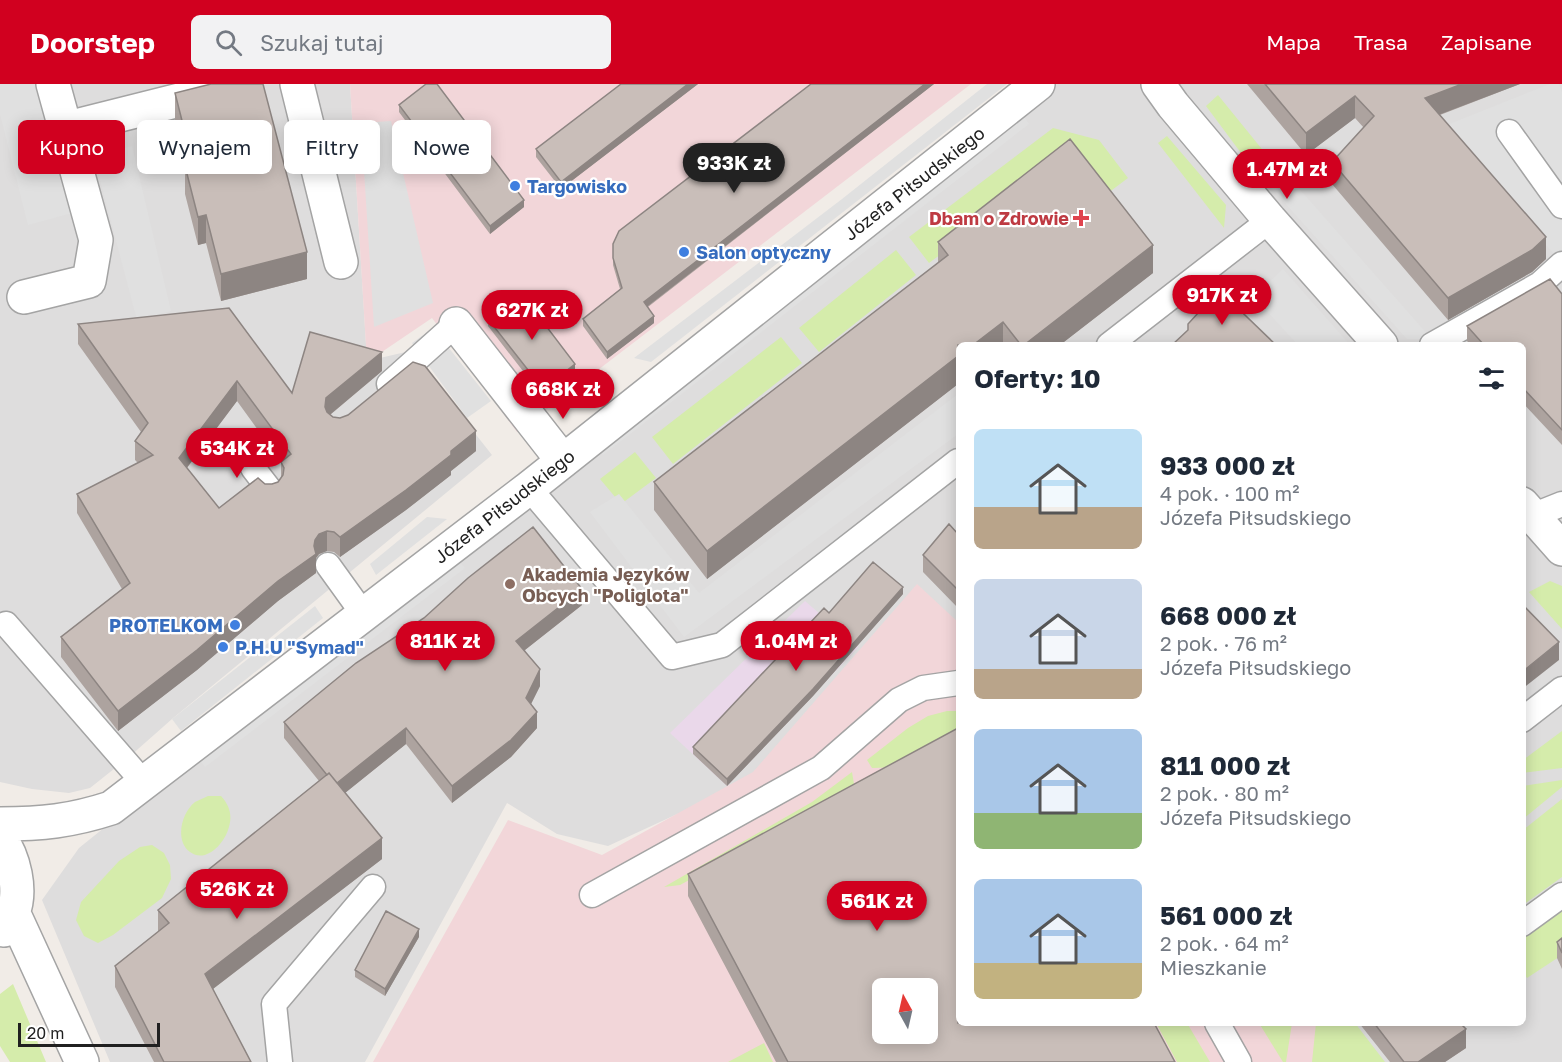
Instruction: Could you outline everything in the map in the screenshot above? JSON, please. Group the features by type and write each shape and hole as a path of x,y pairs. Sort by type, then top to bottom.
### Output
{"street":[{"path":"53,84 62,120"},
{"path":"100,120 243,84"},
{"path":"297,84 340,262"},
{"name":"Józefa Piłsudskiego","path":"0,824 48,823 81,818 111,808 529,488 1038,84"},
{"path":"1158,84 1173,105 1372,342"},
{"path":"24,297 89,281 96,240 77,174"},
{"path":"456,324 562,460"},
{"path":"1539,508 1562,549"},
{"path":"0,838 12,861 16,883 6,925 82,1062"}],"lane":[{"path":"1509,132 1562,206"},
{"path":"1112,342 1270,220"},
{"path":"1437,342 1540,284 1562,264"},
{"path":"370,399 456,324"},
{"path":"529,488 672,657 722,645 956,463"},
{"path":"253,468 270,490"},
{"path":"328,565 364,615"},
{"path":"6,624 144,783"},
{"path":"592,895 821,768 899,700 923,688 956,683"},
{"path":"1526,717 1562,689"},
{"path":"280,1062 274,1004 373,887"},
{"path":"1526,921 1562,895"},
{"path":"1219,1026 1239,1062"}],"shaded area":[{"path":"0,84 350,84 352,120 284,120 284,174 356,174 367,361 410,351 492,455 90,788 69,793 32,789 0,782"},
{"path":"0,84 42,84 52,120 18,120 18,174 66,174 76,212 28,225 0,114"},
{"path":"350,84 971,84 517,432 432,318 367,362 356,174 380,174 380,120 352,120"},
{"path":"987,84 1007,84 651,362 634,358 842,199"},
{"path":"1029,84 1562,84 1562,1062 1289,1062 1271,1026 1526,1026 1526,342 956,342 956,655 764,774 608,846 557,834 507,803 365,1062 110,1062 42,900 79,848"},
{"path":"1550,84 1559,84 1562,92 1562,263 1442,127"},
{"path":"1020,111 1029,124 603,455 595,444"},
{"path":"391,121 392,174 403,174 433,303 374,327 364,174 380,174 380,122"},
{"path":"132,146 171,311 137,320 98,174 125,174 125,148"},
{"path":"1250,164 1280,167 1429,336 1426,339 1407,339"},
{"path":"1283,269 1347,342 1295,342 1254,297"},
{"path":"433,328 491,401 467,418 412,343"},
{"path":"956,396 956,435 684,637 590,512 619,494 699,593"},
{"path":"427,517 447,519 376,575 370,564"},
{"path":"454,556 465,568 205,767 196,755"},
{"path":"917,584 956,620 956,1026 1354,1026 1382,1062 373,1062 508,820 602,855 753,772"},
{"path":"805,601 858,647 727,786 670,733"},
{"path":"315,606 323,618 181,731 172,719"}],"green space":[{"path":"1218,95 1274,164 1247,161 1206,106"},
{"path":"1053,128 1099,140 1128,178 1100,199 1067,160 929,263 909,237"},
{"path":"1167,136 1226,205 1224,228 1158,143"},
{"path":"896,250 916,275 819,352 799,328"},
{"path":"781,337 802,363 673,464 652,437"},
{"path":"635,452 656,478 621,504 600,479"},
{"path":"1550,581 1562,586 1562,629 1529,592"},
{"path":"956,711 956,738 902,767 872,768 867,760 908,728 928,716"},
{"path":"1562,731 1562,768 1526,773 1526,758"},
{"path":"852,772 855,790 680,885 664,887 812,802"},
{"path":"1562,780 1562,787 1526,817 1526,786"},
{"path":"208,796 221,796 230,812 230,825 223,841 214,850 208,854 196,855 185,847 182,841 183,819 195,802"},
{"path":"1562,799 1562,877 1526,903 1526,828"},
{"path":"152,845 164,853 170,865 171,879 162,898 113,935 98,943 84,936 76,920 81,902 119,861 140,847"},
{"path":"1562,908 1562,955 1527,978 1526,976 1526,932"},
{"path":"13,984 46,1062 10,1062 0,1046 0,994"},
{"path":"1158,1026 1189,1026 1210,1062 1177,1062"},
{"path":"1261,1026 1292,1026 1286,1062 1283,1062"},
{"path":"1316,1026 1357,1026 1385,1062 1312,1062"},
{"path":"764,1043 773,1062 728,1062"}],"building":[{"path":"211,84 263,84 284,164 284,174 287,174 307,252 221,274 206,215 198,217 187,174 272,174 272,120 182,120 175,93"},
{"path":"426,84 437,84 464,120 410,120 399,105"},
{"path":"621,84 688,84 561,182 536,149"},
{"path":"811,84 925,84 644,302 654,316 607,352 583,319 622,288 613,258 613,244 619,231"},
{"path":"1265,84 1462,84 1425,98 1546,237 1532,250 1448,298 1332,162 1374,116 1355,96 1306,133"},
{"path":"1070,139 1153,245 1028,342 1019,342 1003,322 977,342 956,342 956,358 707,551 654,482 948,255 938,242"},
{"path":"491,156 524,200 490,226 451,174 491,174"},
{"path":"1550,279 1562,294 1562,430 1526,391 1526,342 1481,342 1467,326"},
{"path":"1219,290 1273,342 1175,342 1188,330 1188,324"},
{"path":"521,293 575,364 543,389 488,319"},
{"path":"229,308 292,393 310,332 382,352 326,398 325,407 333,417 340,418 348,415 413,362 425,366 476,431 451,451 451,455 340,537 334,532 327,531 319,534 314,546 316,554 278,581 197,650 118,711 61,637 130,583 77,494 153,455 135,441 148,423 78,324","holes":["237,381 291,454 281,462 284,468 283,475 278,482 265,484 258,478 219,508 179,458"]},
{"path":"949,524 956,532 956,588 923,555"},
{"path":"533,527 582,589 516,641 540,669 526,698 537,712 511,740 452,786 406,728 337,783 329,773 327,775 284,722 356,663 424,618 468,578"},
{"path":"873,562 903,587 813,689 727,779 693,747 824,608 829,613"},
{"path":"1526,608 1559,642 1526,669"},
{"path":"956,729 956,1026 1156,1026 1175,1062 788,1062 688,874"},
{"path":"329,773 382,838 205,974 251,1062 164,1062 115,966 169,923 158,910"},
{"path":"386,911 419,929 385,989 355,970"},
{"path":"1562,938 1562,953 1557,942"},
{"path":"1376,1026 1463,1026 1466,1029 1418,1062 1404,1062"}],"place":[{"name":"Targowisko","path":"515,186"},
{"name":"Dbam o Zdrowie","path":"1081,218"},
{"name":"Salon optyczny","path":"684,252"},
{"name":"Akademia Języków Obcych \"Poliglota\"","path":"510,584"},
{"name":"PROTELKOM","path":"235,625"},
{"name":"P.H.U \"Symad\"","path":"223,647"}]}
